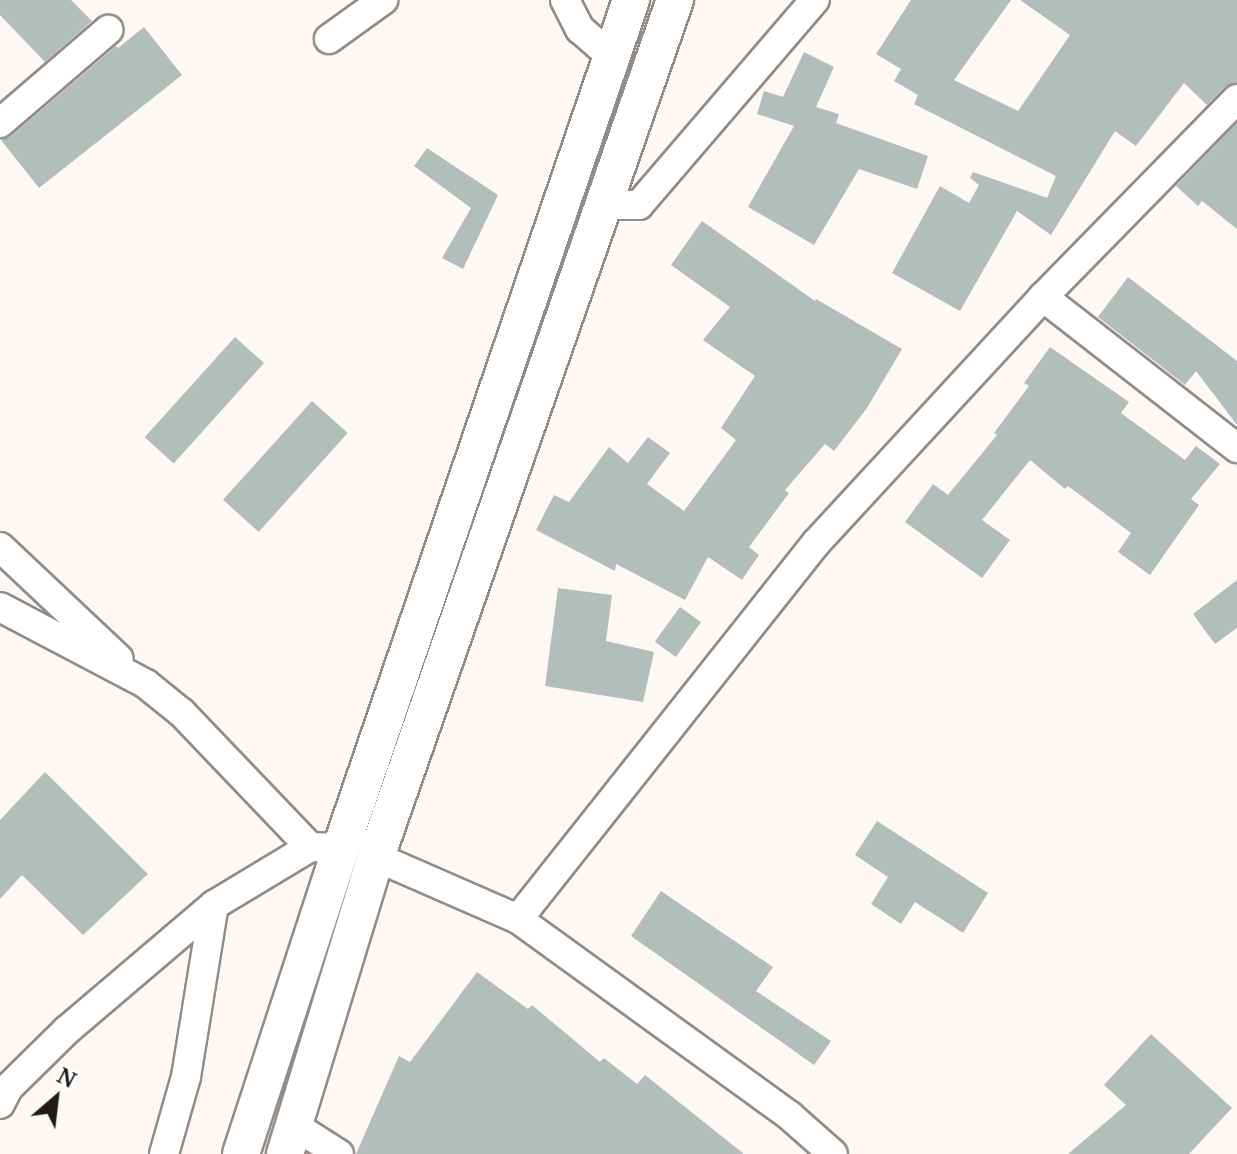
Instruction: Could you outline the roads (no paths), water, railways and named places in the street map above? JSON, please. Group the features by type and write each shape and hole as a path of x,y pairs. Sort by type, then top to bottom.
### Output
{"main road":[{"path":"241,1154 326,848 613,58 631,0"},
{"path":"290,1140 376,857 675,0"}],"street":[{"path":"329,39 383,0"},
{"path":"565,0 580,29 613,58"},
{"path":"606,205 639,205 815,0"},
{"path":"0,123 108,30"},
{"path":"518,919 817,542 1043,297 1237,99"},
{"path":"1043,297 1237,448"},
{"path":"0,547 326,848 214,905 67,1030 8,1088 0,1104"},
{"path":"0,607 146,684"},
{"path":"376,857 518,919 790,1116 833,1154"},
{"path":"164,1154 186,1077 214,905"},
{"path":"290,1140 339,1154"}]}
